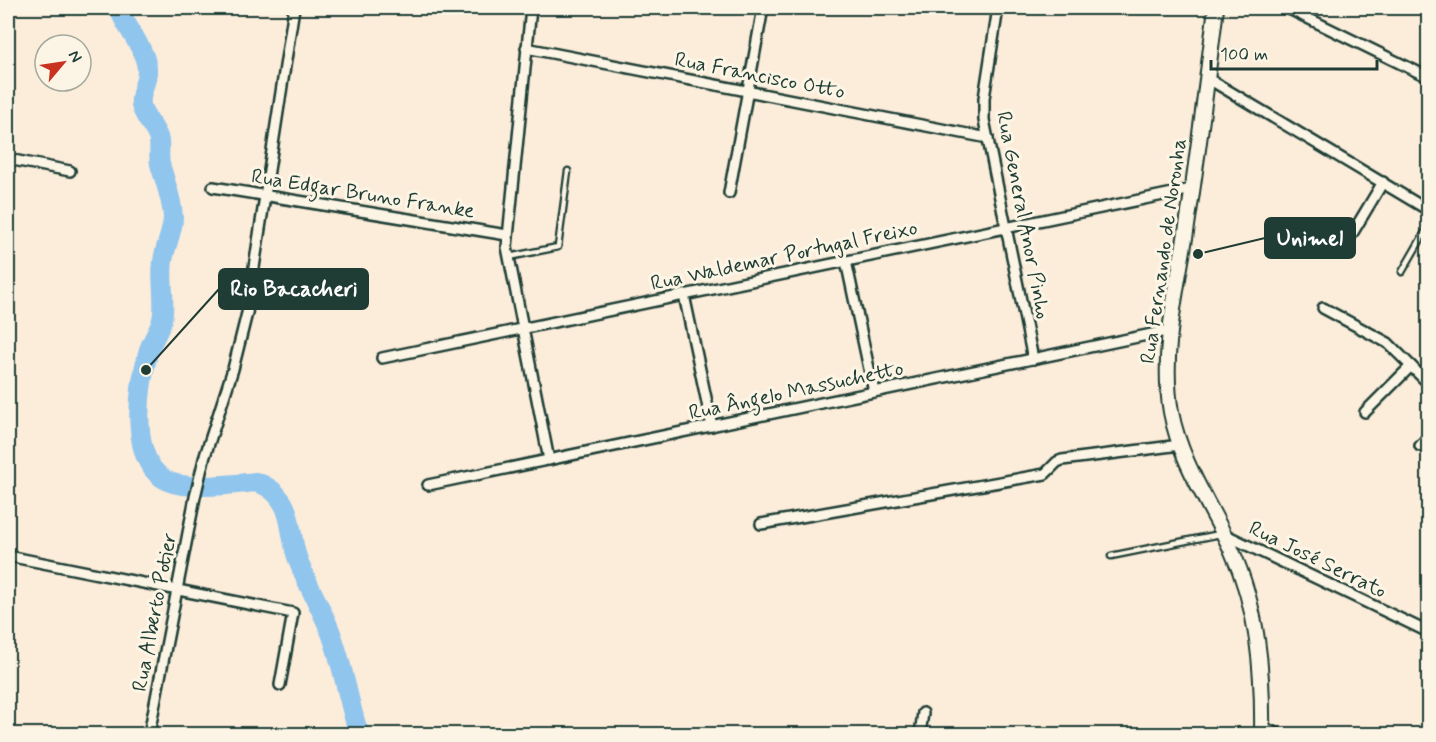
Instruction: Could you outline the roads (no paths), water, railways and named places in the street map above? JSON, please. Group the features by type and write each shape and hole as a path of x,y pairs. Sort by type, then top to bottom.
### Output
{"main road":[{"name":"Rua Fernando de Noronha","path":"1216,8 1168,354 1169,394 1180,445 1224,534 1240,571 1254,614 1261,666 1262,731"}],"street":[{"name":"Rua Alberto Potier","path":"149,735 198,482 242,337 294,8"},
{"path":"531,8 507,235 508,257 549,460"},
{"path":"729,193 763,8"},
{"name":"Rua General Anor Pinho","path":"998,8 984,98 984,120 1034,359"},
{"path":"1287,8 1428,77"},
{"name":"Rua Francisco Otto","path":"526,48 988,138"},
{"path":"1207,78 1428,210"},
{"path":"8,159 70,171"},
{"path":"1343,249 1383,182"},
{"name":"Rua Edgar Bruno Franke","path":"213,188 507,235"},
{"name":"Rua Waldemar Portugal Freixo","path":"382,358 1192,189"},
{"path":"846,261 874,392"},
{"path":"684,295 712,426"},
{"path":"1323,308 1388,343 1428,383"},
{"name":"Rua Ângelo Massuchetto","path":"429,485 1171,330"},
{"path":"1365,412 1411,366"},
{"path":"1420,446 1428,437"},
{"path":"761,524 1045,474 1062,460 1180,445"},
{"name":"Rua José Serrato","path":"1224,534 1428,632"},
{"path":"8,556 293,613 279,685"},
{"path":"920,735 923,713"},
{"path":"1262,731 1278,735"}],"lane":[{"path":"508,257 558,247 568,171"},
{"path":"1402,272 1428,227"},
{"path":"1111,556 1224,534"}],"waterway":[{"path":"119,8 146,61 147,74 141,105 158,137 160,164 170,197 173,217 163,261 162,320 149,349 142,385 140,424 147,459 156,473 170,482 188,486 256,482 279,497 285,506 301,567 335,645 359,734"}],"place":[{"name":"Unimel","path":"1198,254"},
{"name":"Rio Bacacheri","path":"146,370"}]}
